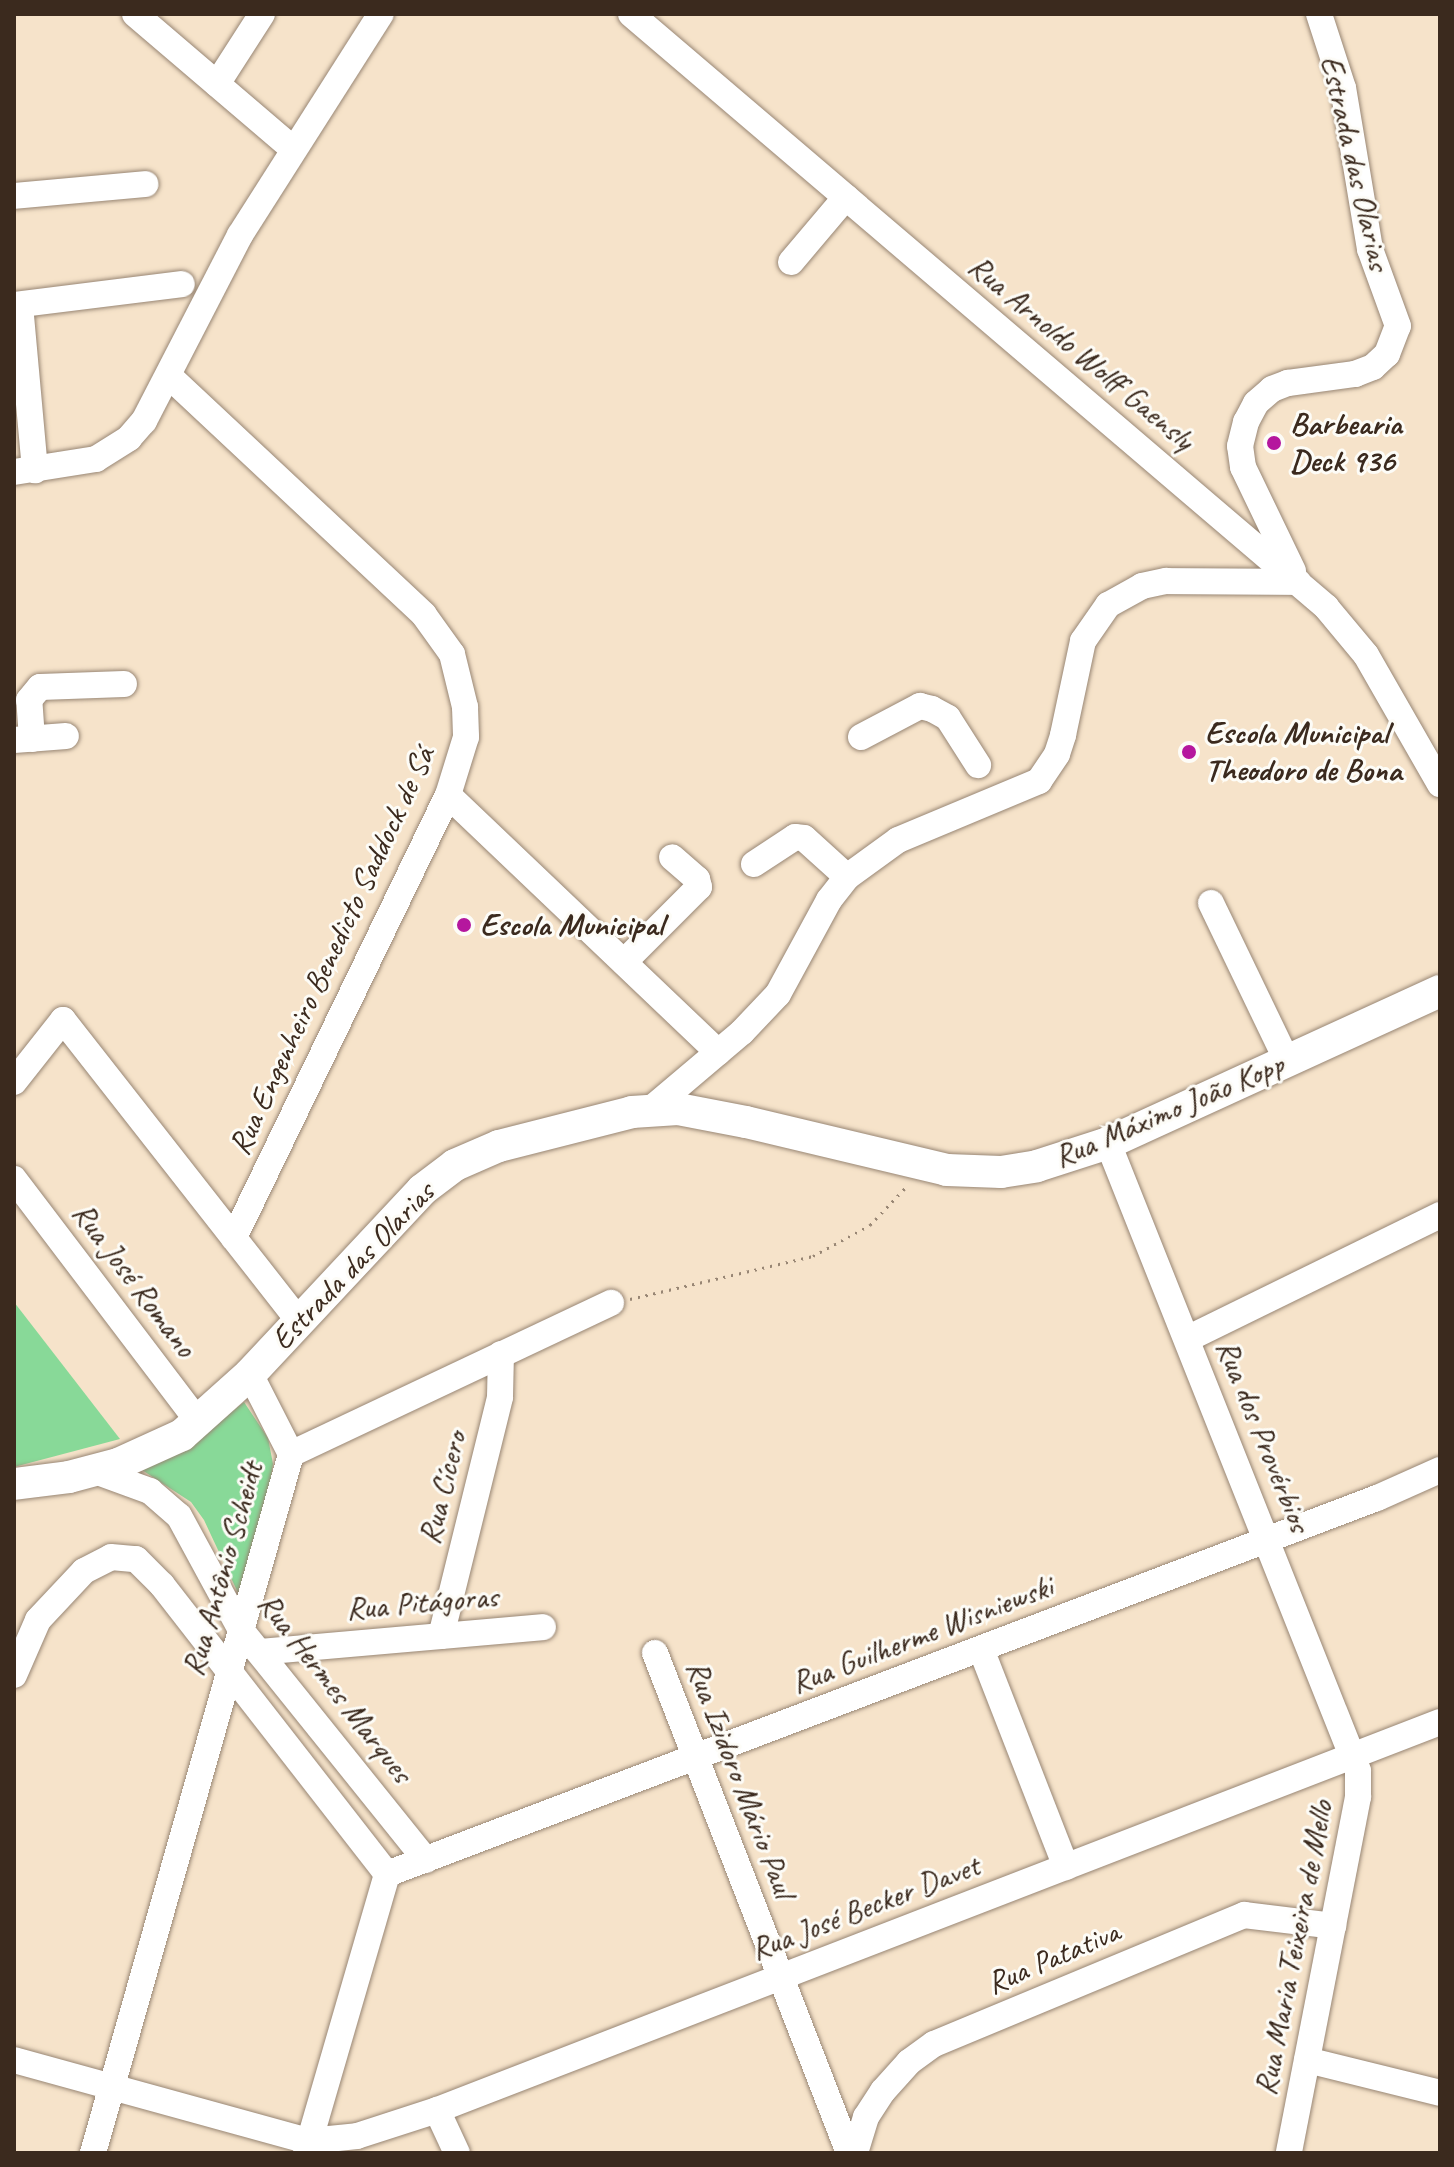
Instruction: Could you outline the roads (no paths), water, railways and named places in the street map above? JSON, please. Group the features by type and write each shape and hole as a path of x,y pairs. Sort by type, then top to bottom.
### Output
{"main road":[{"name":"Rua Máximo João Kopp","path":"651,1109 711,1114 927,1166 969,1173 1001,1172 1037,1166 1108,1143 1440,991"},
{"name":"Estrada das Olarias","path":"14,1484 95,1471 161,1446 199,1423 300,1322 422,1190 455,1165 499,1146 651,1109"}],"street":[{"path":"135,14 293,149"},
{"path":"217,84 262,14"},
{"path":"182,284 17,305 25,471 96,459 110,453 129,438 152,411 221,269 293,149 381,14"},
{"name":"Rua Arnoldo Wolff Gaensly","path":"631,14 1298,582 1345,626 1366,655 1440,784"},
{"name":"Estrada das Olarias","path":"651,1109 718,1052 778,994 829,900 847,877 898,840 1039,781 1057,754 1063,735 1083,641 1094,621 1123,594 1166,581 1298,582 1243,467 1240,446 1246,422 1256,403 1272,389 1288,383 1355,374 1373,367 1387,354 1398,326 1370,249 1346,102 1319,14"},
{"path":"14,196 145,184"},
{"path":"791,262 846,197"},
{"name":"Rua Engenheiro Benedicto Saddock de Sá","path":"169,376 439,633 456,666 465,707 466,737 448,795 234,1238"},
{"path":"66,736 23,739 29,700 40,687 124,684"},
{"path":"861,737 920,706 948,718 978,765"},
{"path":"448,795 718,1052"},
{"path":"754,864 795,837 804,838 847,877"},
{"path":"624,962 699,887 697,879 672,857"},
{"path":"1211,903 1287,1061"},
{"path":"14,1082 63,1020 300,1322"},
{"name":"Rua dos Provérbios","path":"1108,1143 1354,1755"},
{"name":"Rua José Romano","path":"14,1179 199,1423"},
{"path":"1187,1339 1440,1215"},
{"name":"Rua Antônio Scheidt","path":"93,2153 291,1454 611,1303"},
{"name":"Rua Cícero","path":"441,1636 500,1397 501,1354"},
{"path":"250,1374 291,1454"},
{"name":"Rua Guilherme Wisniewski","path":"426,1860 1268,1540 1440,1470"},
{"name":"Rua Hermes Marques","path":"95,1471 150,1491 179,1516 241,1630 426,1860"},
{"path":"14,1675 27,1638 53,1601 95,1563 124,1556 148,1569 387,1874"},
{"name":"Rua Pitágoras","path":"259,1652 543,1627"},
{"path":"981,1649 1066,1867"},
{"name":"Rua Izidoro Mário Paul","path":"655,1653 852,2153"},
{"name":"Rua José Becker Davet","path":"308,2147 357,2136 437,2110 1440,1722"},
{"name":"Rua Maria Teixeira de Mello","path":"1289,2153 1358,1797 1354,1755"},
{"path":"387,1874 426,1860"},
{"path":"14,2060 308,2147 387,1874"},
{"name":"Rua Patativa","path":"852,2153 866,2117 883,2091 909,2062 934,2044 1244,1915 1333,1926"},
{"path":"1307,2060 1440,2093"},
{"path":"437,2110 457,2153"}],"place":[{"name":"Barbearia Deck 936","path":"1274,443"},
{"name":"Escola Municipal Theodoro de Bona","path":"1189,752"},
{"name":"Escola Municipal","path":"464,925"}]}
